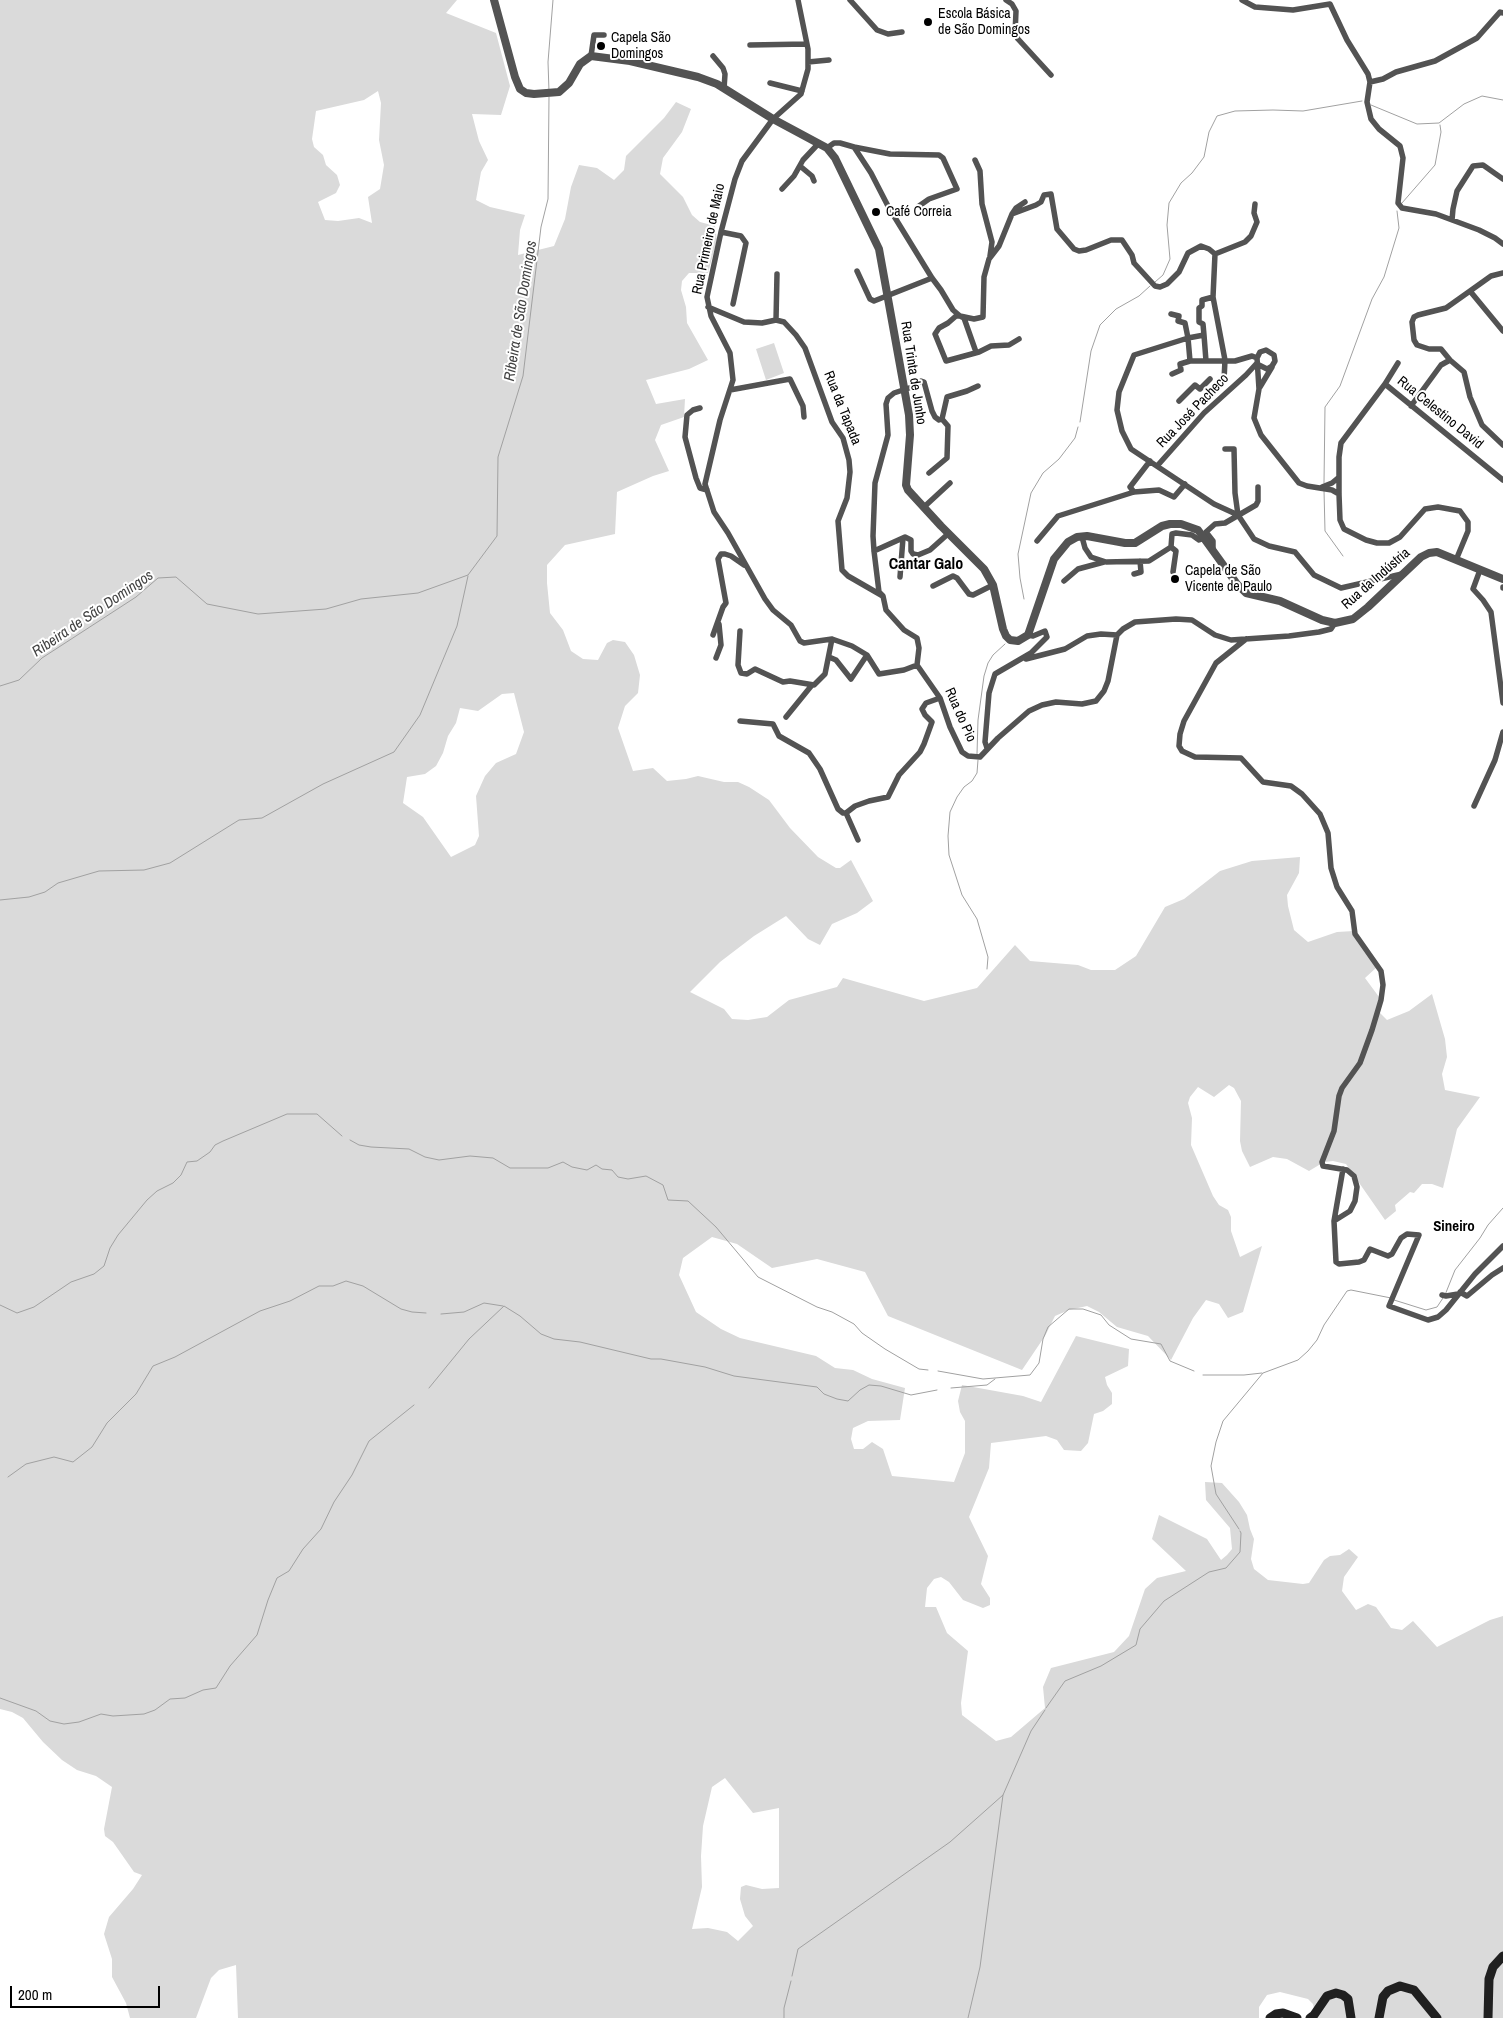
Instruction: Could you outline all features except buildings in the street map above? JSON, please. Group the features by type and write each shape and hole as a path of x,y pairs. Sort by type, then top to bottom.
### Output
{"main road":[{"path":"1488,2018 1489,1979 1493,1967 1503,1956"},
{"path":"1379,2018 1383,1997 1388,1991 1400,1986 1414,1990 1436,2018"},
{"path":"1310,2018 1326,1996 1336,1993 1348,1999 1351,2018"},
{"path":"1270,2018 1276,2014 1283,2013 1297,2018"}],"street":[{"path":"494,0 520,89 534,94 559,92 569,82 580,64 591,56 594,35 604,35"},
{"path":"770,83 802,91 808,62 807,44 798,0"},
{"path":"850,0 877,30 888,34 902,32"},
{"path":"1006,0 1012,4 1016,11 1015,34 1050,75"},
{"path":"1242,0 1255,7 1293,10 1329,2 1347,40 1368,74 1370,82 1367,102 1371,119 1400,146 1403,158 1398,203 1402,208 1436,214 1479,230 1503,244"},
{"path":"1370,82 1383,79 1396,72 1435,61 1477,38 1500,12 1503,13"},
{"path":"750,45 807,44"},
{"name":"Rua Trinta de Junho","path":"591,56 630,61 698,76 827,148 874,235 879,249 904,389 910,435 906,485 908,490 984,569 993,585 1006,636 1010,640 1018,641 1028,635"},
{"path":"713,56 726,74 724,89"},
{"path":"808,62 829,60"},
{"name":"Rua Primeiro de Maio","path":"802,91 773,119 742,162 735,179 721,232 707,297 708,307 730,353 733,380 720,420 706,479 707,490 714,512 773,610 791,625 800,641 804,643 832,639"},
{"path":"782,189 803,160 819,143"},
{"path":"827,148 834,143 890,154 939,155 943,158 957,189 929,199 919,206"},
{"path":"854,147 932,278 953,310 964,318 976,352"},
{"path":"975,160 980,171 982,204 992,242 990,258 984,277 983,317 974,319 956,316 948,324 939,328 935,334 946,361 997,345 1010,345 1019,339"},
{"path":"1452,220 1457,191 1473,166 1483,165 1503,179"},
{"path":"800,166 812,176 814,181"},
{"path":"1012,214 1036,205 1044,195 1049,193 1054,202 1057,229 1068,244 1080,251 1111,240 1122,240 1132,255 1134,263 1153,284 1160,287 1173,280 1188,253 1201,246 1215,254"},
{"path":"990,258 999,246 1012,214 1016,208 1025,202"},
{"path":"1215,254 1245,242 1251,236 1257,222 1254,213 1255,204"},
{"path":"721,232 741,236 746,243 733,304"},
{"path":"1215,254 1213,297 1225,360 1224,380"},
{"path":"857,271 870,299 874,301 932,278"},
{"path":"1503,273 1491,276 1446,308 1418,315 1414,317 1412,322 1414,340 1418,345 1429,349 1441,349 1464,372 1470,397 1482,425 1503,445"},
{"path":"708,307 744,322 762,324 776,320 777,274"},
{"path":"1470,292 1503,331"},
{"path":"1206,361 1204,324 1199,322 1199,308 1202,306 1202,300 1213,297"},
{"path":"1171,314 1179,316 1178,321 1185,323 1190,362 1180,364 1181,370 1172,374"},
{"name":"Rua da Tapada","path":"776,320 784,322 805,348 832,422 843,438 849,460 850,472 847,498 838,521 842,570 857,582 883,596"},
{"path":"1204,335 1188,338 1134,355 1119,392 1116,410 1122,431 1131,449 1158,465 1214,504 1238,515"},
{"name":"Rua José Pacheco","path":"1158,465 1204,413 1258,362 1263,351 1269,351 1275,358 1272,366 1264,368 1258,362 1252,356 1235,361 1190,362"},
{"path":"1412,406 1441,365 1450,360"},
{"path":"1258,362 1259,389 1254,418 1261,435 1299,483 1306,486 1322,487 1338,494"},
{"name":"Rua Celestino David","path":"1338,478 1341,443 1385,384 1398,363"},
{"path":"1259,389 1272,366"},
{"name":"Rua José Pacheco","path":"1246,375 1255,375 1259,380"},
{"path":"730,390 790,379 803,406 804,417"},
{"name":"Rua José Pacheco","path":"1179,402 1195,385 1200,389 1210,379"},
{"path":"786,717 812,685 825,674 832,639 852,646 867,656 879,674 904,670 917,665 919,648 917,638 904,630 886,610 883,596 880,592 873,536 876,483 889,425 886,404 888,398 894,393 912,387 918,382 924,382 935,418 942,419 948,426 947,458 929,473"},
{"name":"Rua Celestino David","path":"1385,384 1503,480"},
{"path":"942,419 947,397 978,386"},
{"path":"700,408 693,410 687,415 685,437 700,488 707,490"},
{"path":"1225,449 1234,449 1235,492 1238,515 1254,539 1269,546 1295,552 1314,574 1341,588 1402,574"},
{"path":"1134,492 1130,488 1150,461"},
{"path":"1322,487 1338,478"},
{"path":"1338,478 1340,520 1344,529 1356,536 1377,543 1389,543 1400,537 1425,509 1438,507 1460,511 1468,522 1468,531 1456,560"},
{"path":"924,508 950,482"},
{"path":"1037,541 1058,516 1134,492 1159,490 1174,497 1185,484"},
{"path":"1213,549 1213,541 1206,532 1215,524 1225,524 1256,505 1258,502 1258,487"},
{"name":"Rua da Indústria","path":"1082,536 1096,536 1125,544 1135,543 1162,526 1170,524 1181,524 1193,528 1205,538 1246,594 1280,601 1322,620 1335,623 1353,619 1421,557 1430,553 1437,552 1503,580"},
{"path":"874,551 903,538 911,540 911,551 913,554 918,554 930,550 949,534"},
{"path":"1171,547 1172,534 1192,535 1198,540 1205,538"},
{"path":"987,748 985,735 991,682 995,674 1031,653 1047,637 1045,631 1033,636 1028,635 1054,559 1068,542 1082,536 1085,548 1091,557 1106,562"},
{"path":"900,577 903,538"},
{"path":"1064,581 1078,569 1106,562 1140,562 1157,557 1171,547"},
{"path":"1171,547 1176,551 1174,572"},
{"path":"713,635 726,603 718,559 721,554 725,554 732,556 745,566"},
{"path":"1134,574 1141,572 1140,562"},
{"path":"1480,570 1473,589 1491,612 1503,703"},
{"path":"933,586 953,576 957,578 969,594 973,595 993,585"},
{"path":"987,748 1029,711 1042,705 1056,702 1082,704 1096,701 1104,691 1108,681 1117,635 1135,622 1186,619 1222,638 1246,639 1319,632 1331,629 1335,623"},
{"path":"716,658 721,645 719,622"},
{"path":"740,631 738,665 741,673 747,674 755,669 783,682 790,681 812,685"},
{"path":"1020,660 1065,649 1087,636 1101,634 1117,635"},
{"path":"1246,639 1216,663 1184,721 1179,746 1182,751 1196,757 1241,758 1263,782 1291,786 1302,794 1320,814 1328,833 1331,868 1337,887 1346,898 1352,911 1354,934 1381,971 1383,985 1381,1000 1372,1030 1360,1063 1342,1088 1339,1096 1334,1131 1322,1164 1323,1166 1343,1169 1354,1176 1357,1187 1355,1201 1350,1211 1334,1221"},
{"path":"829,657 836,660 851,679 867,656"},
{"name":"Rua do Pio","path":"917,665 940,698 950,727 962,752 974,758 980,757 987,748"},
{"path":"846,814 855,806 888,797 899,775 920,752 924,744 932,722 922,709 926,703 940,698"},
{"path":"740,721 773,724 779,736 809,753 820,769 838,809 846,814 858,840"},
{"path":"1474,806 1495,760 1503,732"},
{"path":"1343,1169 1334,1221 1336,1262 1339,1264 1364,1260 1370,1248 1388,1256 1392,1254 1401,1238 1407,1234 1419,1235 1389,1306 1428,1320 1438,1317 1503,1246"},
{"path":"1444,1295 1459,1293 1468,1296 1503,1268"}],"shaded area":[{"path":"0,0 457,0 446,13 496,33 510,86 501,115 472,114 479,141 488,160 481,172 476,200 490,207 525,215 520,230 518,255 554,246 565,219 571,187 579,165 597,168 614,180 624,170 626,156 664,118 676,102 691,109 682,132 663,158 660,174 683,197 692,215 700,222 715,226 717,240 708,273 689,273 682,281 681,290 686,307 687,323 708,360 689,369 646,380 656,404 685,399 684,417 661,425 655,440 669,471 617,492 615,534 565,545 547,565 550,613 563,630 571,651 583,659 598,660 607,643 613,640 625,642 634,655 640,675 638,693 625,706 618,728 633,771 653,768 667,781 698,776 724,782 738,782 749,787 769,800 790,828 818,857 836,868 840,868 851,860 873,901 857,913 832,924 820,945 808,939 786,916 754,936 720,962 690,992 724,1009 732,1019 748,1020 767,1017 789,1000 837,987 843,978 924,1001 977,988 1015,945 1030,961 1078,965 1091,970 1115,970 1136,956 1165,907 1184,899 1220,871 1252,861 1300,857 1299,873 1287,895 1294,930 1308,942 1337,932 1354,931 1377,967 1365,978 1379,997 1379,1012 1387,1020 1409,1011 1432,994 1445,1039 1447,1057 1442,1074 1445,1090 1480,1097 1457,1129 1443,1188 1432,1184 1422,1184 1414,1193 1410,1192 1395,1205 1396,1211 1385,1220 1346,1164 1333,1161 1324,1162 1309,1171 1287,1159 1273,1157 1250,1167 1242,1151 1240,1141 1241,1101 1234,1088 1229,1085 1214,1097 1198,1087 1190,1097 1188,1103 1192,1118 1191,1145 1213,1196 1219,1205 1228,1210 1231,1217 1231,1231 1240,1257 1262,1246 1243,1312 1228,1318 1219,1304 1206,1300 1193,1318 1171,1360 1148,1336 1117,1327 1099,1312 1087,1306 1069,1310 1055,1316 1045,1336 1022,1370 888,1316 865,1272 817,1259 772,1268 737,1244 712,1237 683,1258 679,1275 696,1312 721,1329 740,1338 816,1356 835,1368 853,1370 872,1379 905,1388 900,1420 868,1421 853,1428 851,1439 854,1449 863,1449 872,1442 883,1449 892,1476 954,1482 965,1453 965,1421 960,1412 958,1401 962,1385 1023,1396 1041,1402 1076,1336 1129,1349 1128,1366 1105,1377 1112,1393 1112,1404 1103,1411 1094,1414 1088,1443 1081,1451 1064,1450 1057,1440 1046,1436 991,1443 989,1468 969,1517 988,1556 981,1584 990,1598 990,1605 983,1608 963,1600 949,1582 941,1577 934,1579 927,1588 925,1607 936,1607 947,1633 968,1651 961,1703 962,1715 996,1741 1011,1737 1045,1708 1043,1687 1051,1668 1114,1652 1129,1636 1145,1589 1157,1578 1186,1571 1152,1539 1159,1515 1207,1539 1221,1560 1232,1549 1230,1528 1206,1500 1205,1482 1222,1483 1239,1502 1247,1515 1254,1539 1251,1559 1254,1569 1268,1580 1309,1583 1324,1560 1330,1556 1340,1555 1349,1549 1358,1557 1344,1577 1342,1591 1356,1610 1368,1604 1376,1607 1391,1628 1402,1630 1413,1621 1437,1647 1490,1620 1503,1616 1503,2018 1316,2018 1313,2004 1308,1999 1280,1992 1267,1995 1259,2007 1259,2018 238,2018 236,1965 219,1970 211,1978 196,2018 130,2018 126,2003 112,1977 112,1959 104,1934 109,1917 133,1889 142,1875 134,1872 113,1842 105,1836 104,1829 112,1787 96,1776 77,1770 62,1760 43,1742 23,1718 12,1712 0,1709","holes":["378,91 381,103 379,140 384,165 380,189 368,197 372,223 359,218 338,221 325,220 318,202 336,193 340,185 337,175 326,165 323,155 314,147 312,139 316,111 364,100","514,693 524,732 516,754 496,763 485,776 476,796 479,836 475,845 451,857 423,817 403,803 407,777 425,774 436,766 443,753 448,736 456,723 460,708 478,711 502,694","725,1778 753,1813 779,1808 779,1888 762,1889 746,1885 741,1887 740,1899 745,1916 753,1926 738,1941 727,1932 708,1928 692,1929 702,1887 701,1856 703,1826 712,1787"]},
{"path":"774,343 784,373 766,380 756,349"}],"waterway":[{"name":"Ribeira de São Domingos","path":"549,91 548,62 553,0"},
{"path":"1371,105 1417,124 1439,123 1464,104 1482,96 1503,100"},
{"name":"Ribeira de São Domingos","path":"0,686 19,680 42,658 136,597 158,578 176,577 207,604 258,614 326,609 361,599 418,593 468,575 497,536 498,457 523,376 541,227 548,199 549,97"},
{"path":"1155,282 1163,275 1170,259 1167,225 1169,203 1181,183 1192,173 1204,157 1209,132 1217,116 1235,111 1303,111 1362,101"},
{"path":"1402,203 1435,165 1441,132 1440,125"},
{"path":"1324,483 1325,407 1340,386 1372,299 1384,277 1399,228 1397,211"},
{"path":"1080,422 1091,351 1100,325 1116,309 1139,296 1150,286"},
{"path":"1024,599 1018,554 1031,493 1043,473 1059,459 1075,438 1078,427"},
{"path":"1324,490 1325,531 1343,556"},
{"path":"0,900 29,897 45,892 58,883 99,871 144,870 170,863 239,820 262,818 323,784 394,752 420,715 457,626 468,576"},
{"path":"977,754 978,720 984,676 993,655 1005,644"},
{"path":"978,760 977,773 957,797 950,812 948,836 949,855 962,895 977,919 988,957 987,969"},
{"path":"0,1305 17,1313 34,1307 71,1282 94,1274 104,1266 110,1248 118,1235 147,1200 157,1191 173,1183 181,1175 187,1162 197,1161 210,1152 215,1145 223,1141 287,1114 317,1114 342,1136"},
{"path":"350,1140 359,1145 371,1147 409,1149 425,1157 439,1160 470,1156 493,1158 510,1168 548,1168 563,1162 572,1167 587,1170 596,1165 602,1169 612,1170 618,1177 628,1179 646,1176 663,1185 668,1200 688,1201 716,1227 758,1277 854,1324 862,1333 885,1349 919,1369 928,1370"},
{"path":"1445,1295 1455,1270 1503,1208"},
{"path":"8,1477 26,1464 54,1457 73,1462 92,1447 107,1423 136,1394 153,1366 175,1357 260,1311 290,1301 319,1286 333,1286 346,1281 363,1286 401,1309 426,1313"},
{"path":"1239,1529 1216,1494 1211,1466 1223,1421 1263,1373 1298,1360 1308,1351 1317,1340 1324,1325 1347,1291 1351,1290 1391,1298"},
{"path":"1394,1300 1426,1310 1437,1307 1443,1298"},
{"path":"441,1314 464,1312 484,1303 503,1306"},
{"path":"429,1388 469,1339 504,1306 520,1316 541,1334 554,1339 580,1342 651,1359 705,1367 734,1376 817,1387 824,1394 837,1399 848,1401 869,1385 881,1386 911,1395 937,1390"},
{"path":"938,1371 983,1379 1030,1375 1039,1363 1043,1339 1048,1327 1069,1309 1083,1309 1101,1315 1109,1325 1131,1339 1161,1344 1170,1361 1194,1371"},
{"path":"1203,1375 1262,1373"},
{"path":"951,1388 987,1385 995,1379"},
{"path":"0,1698 36,1711 50,1721 64,1724 79,1722 101,1714 113,1716 144,1714 155,1710 170,1699 185,1698 203,1690 216,1688 230,1666 257,1635 277,1578 289,1571 303,1549 321,1529 334,1502 352,1475 369,1441 414,1405"},
{"path":"1046,1708 1065,1681 1101,1666 1136,1645 1140,1629 1164,1601 1209,1572 1226,1568 1240,1552 1240,1531"},
{"path":"968,2018 980,1967 1003,1795 1031,1731 1045,1710"},
{"path":"792,1976 798,1949 950,1842 1003,1795"},
{"path":"784,2018 784,2008 791,1981"}],"place":[{"name":"Escola Básica de São Domingos","path":"928,22"},
{"name":"Capela São Domingos","path":"601,46"},
{"name":"Café Correia","path":"876,212"},
{"name":"Capela de São Vicente de Paulo","path":"1175,579"}],"district":[{"name":"Cantar Galo","path":"926,565"},
{"name":"Sineiro","path":"1454,1227"}]}
